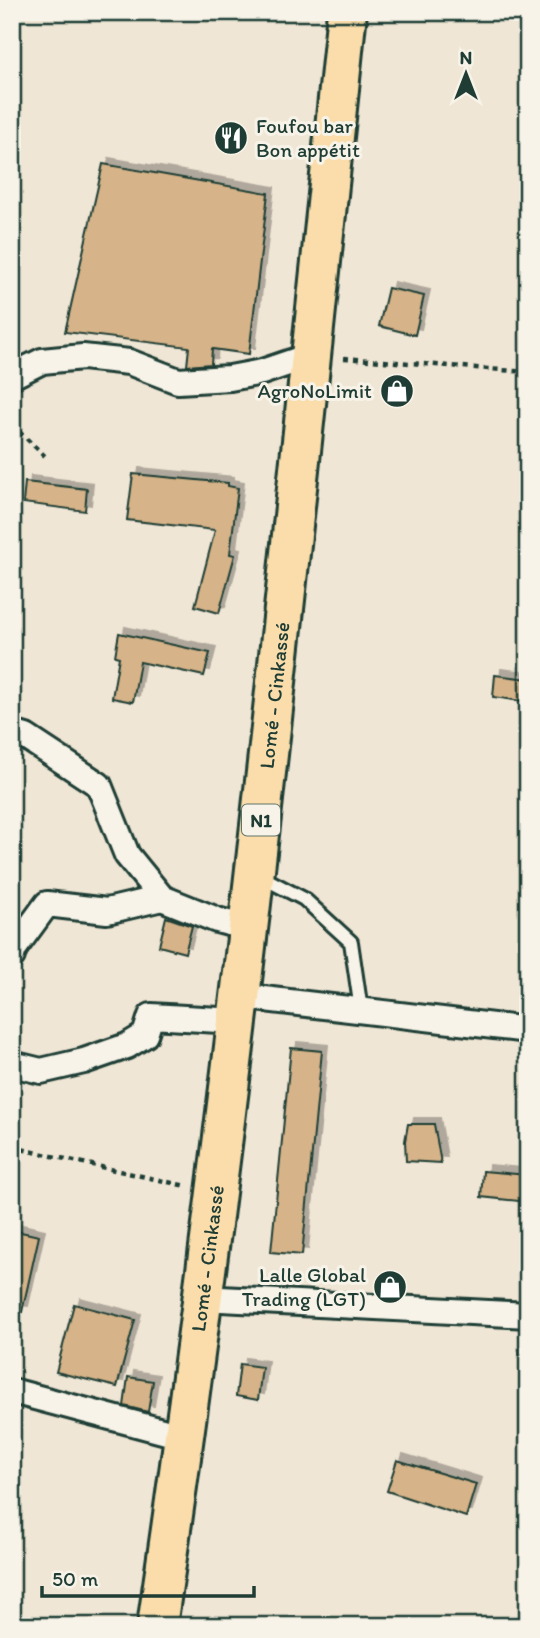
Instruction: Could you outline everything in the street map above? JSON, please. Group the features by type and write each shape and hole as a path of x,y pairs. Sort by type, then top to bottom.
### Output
{"highway":[{"name":"Lomé - Cinkassé","path":"157,1626 185,1437 276,696 347,12"}],"street":[{"path":"12,376 41,361 83,357 130,362 178,381 230,378 262,372 312,355"},
{"path":"12,733 26,737 99,785 127,855 162,898 217,920 247,928"},
{"path":"12,956 14,949 47,904 107,911 162,898"},
{"path":"12,1065 41,1071 95,1058 127,1046 145,1035 152,1016 237,1008 361,1010 528,1030"},
{"path":"202,1298 528,1315"},
{"path":"12,1391 185,1437"}],"lane":[{"path":"254,873 304,899 351,942 361,1010"}],"path":[{"path":"312,355 528,372"},
{"path":"12,425 47,458"},
{"path":"12,1147 215,1191"}],"building":[{"path":"103,164 268,193 249,354 212,349 211,364 187,366 189,347 65,332"},
{"path":"388,288 424,296 415,335 379,326"},
{"path":"133,474 228,483 228,486 238,488 230,554 235,555 219,613 195,606 215,530 127,520"},
{"path":"25,482 87,489 85,511 23,503"},
{"path":"119,633 210,653 204,676 140,662 133,702 112,698 119,657 115,656"},
{"path":"495,675 528,679 528,702 493,697"},
{"path":"166,917 192,926 185,953 159,946"},
{"path":"291,1048 322,1051 302,1255 271,1252"},
{"path":"408,1124 434,1124 441,1163 406,1161"},
{"path":"483,1171 528,1175 528,1202 481,1197"},
{"path":"12,1230 39,1236 22,1312 12,1311"},
{"path":"74,1304 135,1320 117,1387 56,1372"},
{"path":"240,1364 262,1367 258,1400 236,1396"},
{"path":"128,1377 153,1381 148,1412 124,1406"},
{"path":"397,1460 476,1484 466,1517 387,1491"}],"place":[{"name":"Foufou bar Bon appétit","path":"231,138"},
{"name":"AgroNoLimit","path":"397,391"},
{"name":"Lalle Global Trading (LGT)","path":"390,1287"}]}
